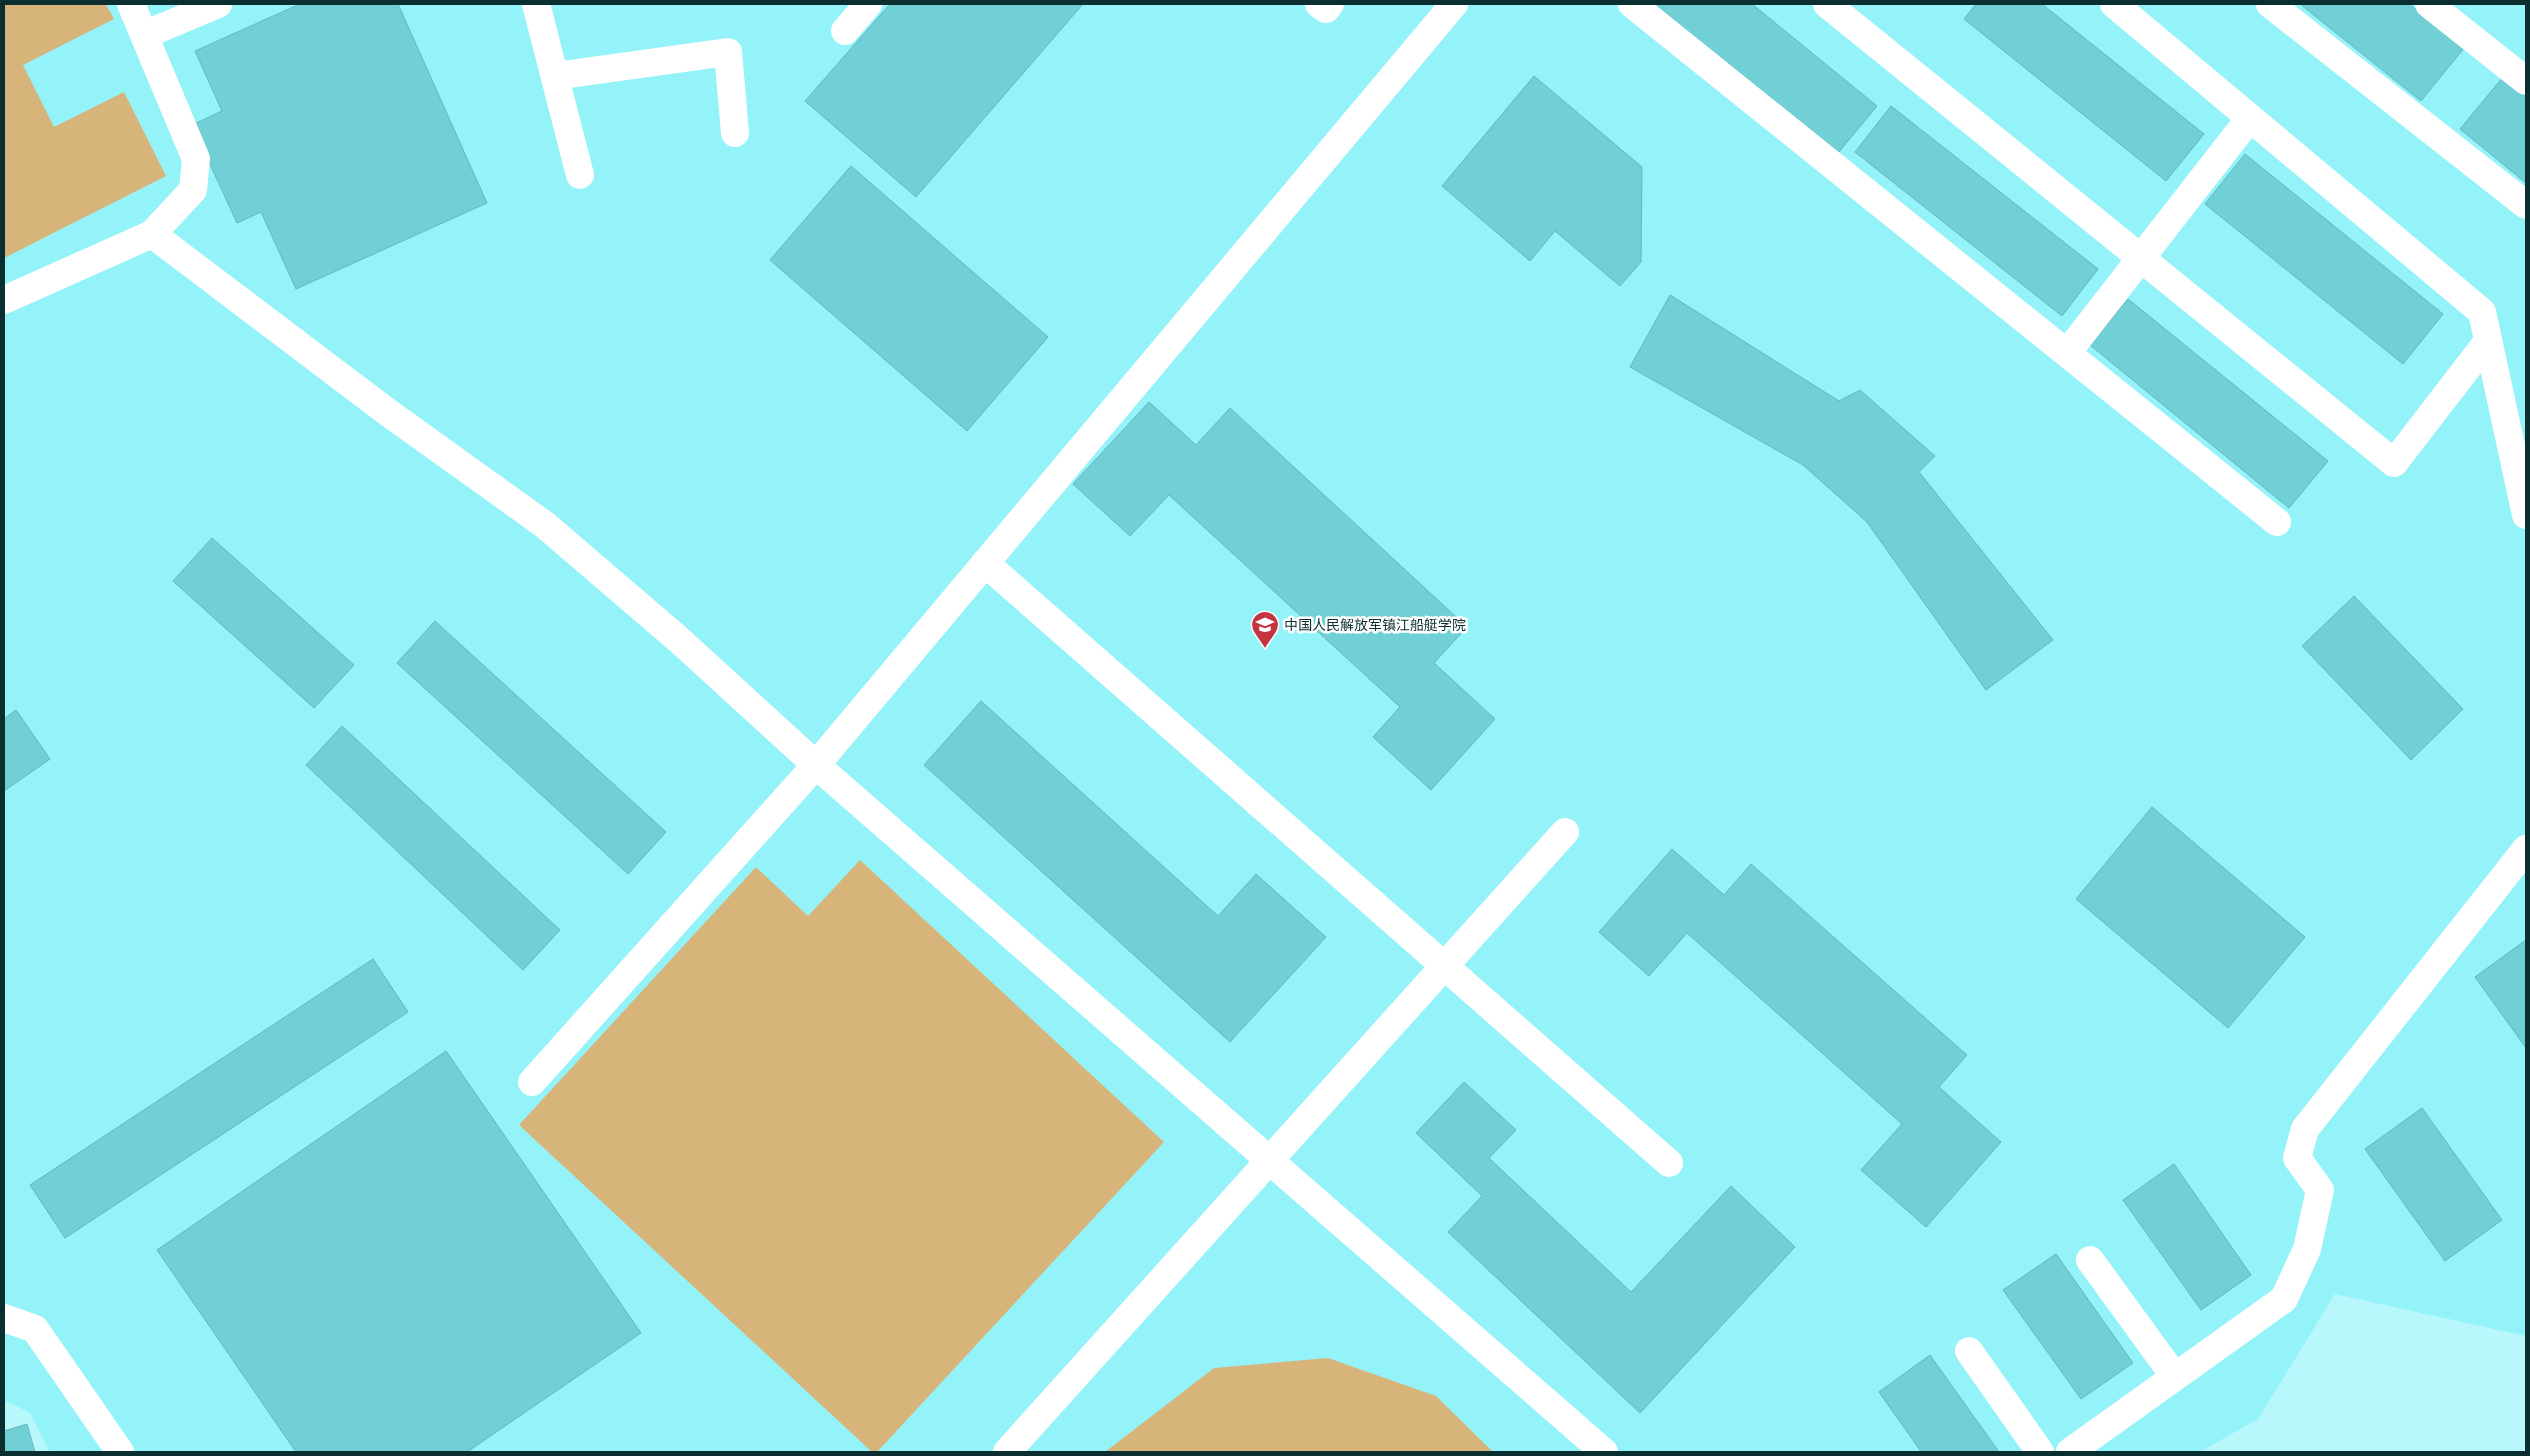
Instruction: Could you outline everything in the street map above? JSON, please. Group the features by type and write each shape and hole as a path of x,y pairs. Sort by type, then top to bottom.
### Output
{"street":[{"path":"4,300 152,234 193,190 196,160 131,4"},
{"path":"144,35 218,4"},
{"path":"536,4 580,175"},
{"path":"845,31 868,4"},
{"path":"1319,4 1326,9 1330,4"},
{"path":"532,1082 816,765 1454,4"},
{"path":"1632,4 2277,522"},
{"path":"1827,4 2394,464 2488,341"},
{"path":"2114,4 2482,312 2526,515"},
{"path":"2270,4 2526,205"},
{"path":"2429,4 2526,82"},
{"path":"555,76 728,52 735,133"},
{"path":"2067,353 2250,118"},
{"path":"152,234 386,412 545,525 678,639 816,765 1604,1452"},
{"path":"985,563 1670,1163"},
{"path":"1007,1452 1565,832"},
{"path":"2070,1452 2284,1298 2307,1249 2320,1190 2297,1158 2305,1129 2526,849"},
{"path":"2090,1260 2175,1377"},
{"path":"4,1318 35,1329 120,1452"},
{"path":"1969,1351 2040,1452"}],"shaded area":[{"name":"中国人民解放军镇江船艇学院","path":"4,4 2526,4 2526,1336 2335,1294 2258,1419 2200,1452 50,1452 30,1413 4,1400"},
{"path":"4,4 106,4 114,19 23,65 54,127 124,92 166,176 4,258"},
{"path":"860,860 1164,1142 877,1452 872,1452 519,1125 756,867 808,916"},
{"path":"1328,1358 1436,1396 1493,1452 1105,1452 1214,1368"}],"building":[{"path":"300,4 398,4 487,203 296,289 261,212 237,223 192,125 222,111 195,51"},
{"path":"890,4 1083,4 916,197 805,101"},
{"path":"1653,4 1752,4 1877,106 1838,153"},
{"path":"1976,4 2042,4 2204,134 2166,181 1964,19"},
{"path":"2300,4 2409,4 2464,48 2421,101"},
{"path":"1534,76 1642,167 1641,262 1620,286 1555,231 1530,261 1442,186"},
{"path":"2503,77 2526,96 2526,183 2460,129"},
{"path":"1891,106 2098,269 2062,316 1855,152"},
{"path":"2245,154 2443,314 2403,364 2205,204"},
{"path":"851,166 1048,337 967,431 770,260"},
{"path":"1670,295 1839,401 1860,390 1935,456 1919,472 2053,640 1986,690 1867,522 1803,465 1630,367"},
{"path":"2128,299 2328,461 2289,508 2090,345"},
{"path":"1149,402 1196,445 1230,408 1467,627 1434,663 1495,719 1431,790 1373,737 1400,707 1169,495 1130,536 1073,484"},
{"path":"212,538 354,665 314,708 173,581"},
{"path":"2354,596 2463,709 2411,760 2302,646"},
{"path":"435,621 666,832 628,874 397,663"},
{"path":"981,701 1218,916 1256,874 1326,937 1230,1042 924,765"},
{"path":"16,710 50,759 4,791 4,719"},
{"path":"342,726 560,930 523,970 306,765"},
{"path":"2152,807 2305,937 2228,1028 2076,899"},
{"path":"1672,849 1724,895 1751,864 1967,1055 1939,1087 2001,1142 1926,1227 1861,1170 1902,1124 1687,933 1649,976 1599,932"},
{"path":"2526,940 2526,1048 2475,977"},
{"path":"373,959 408,1012 65,1238 30,1185"},
{"path":"446,1051 641,1333 467,1452 296,1452 157,1250"},
{"path":"1464,1082 1516,1130 1489,1158 1631,1292 1731,1186 1795,1247 1640,1413 1448,1232 1482,1196 1416,1133"},
{"path":"2422,1108 2502,1220 2445,1261 2365,1149"},
{"path":"2174,1164 2251,1275 2201,1310 2123,1200"},
{"path":"2056,1254 2133,1363 2081,1399 2003,1290"},
{"path":"1930,1355 1999,1452 1921,1452 1879,1392"},
{"path":"27,1424 35,1452 4,1452 4,1431"}],"place":[{"name":"中国人民解放军镇江船艇学院","path":"1265,649"}]}
